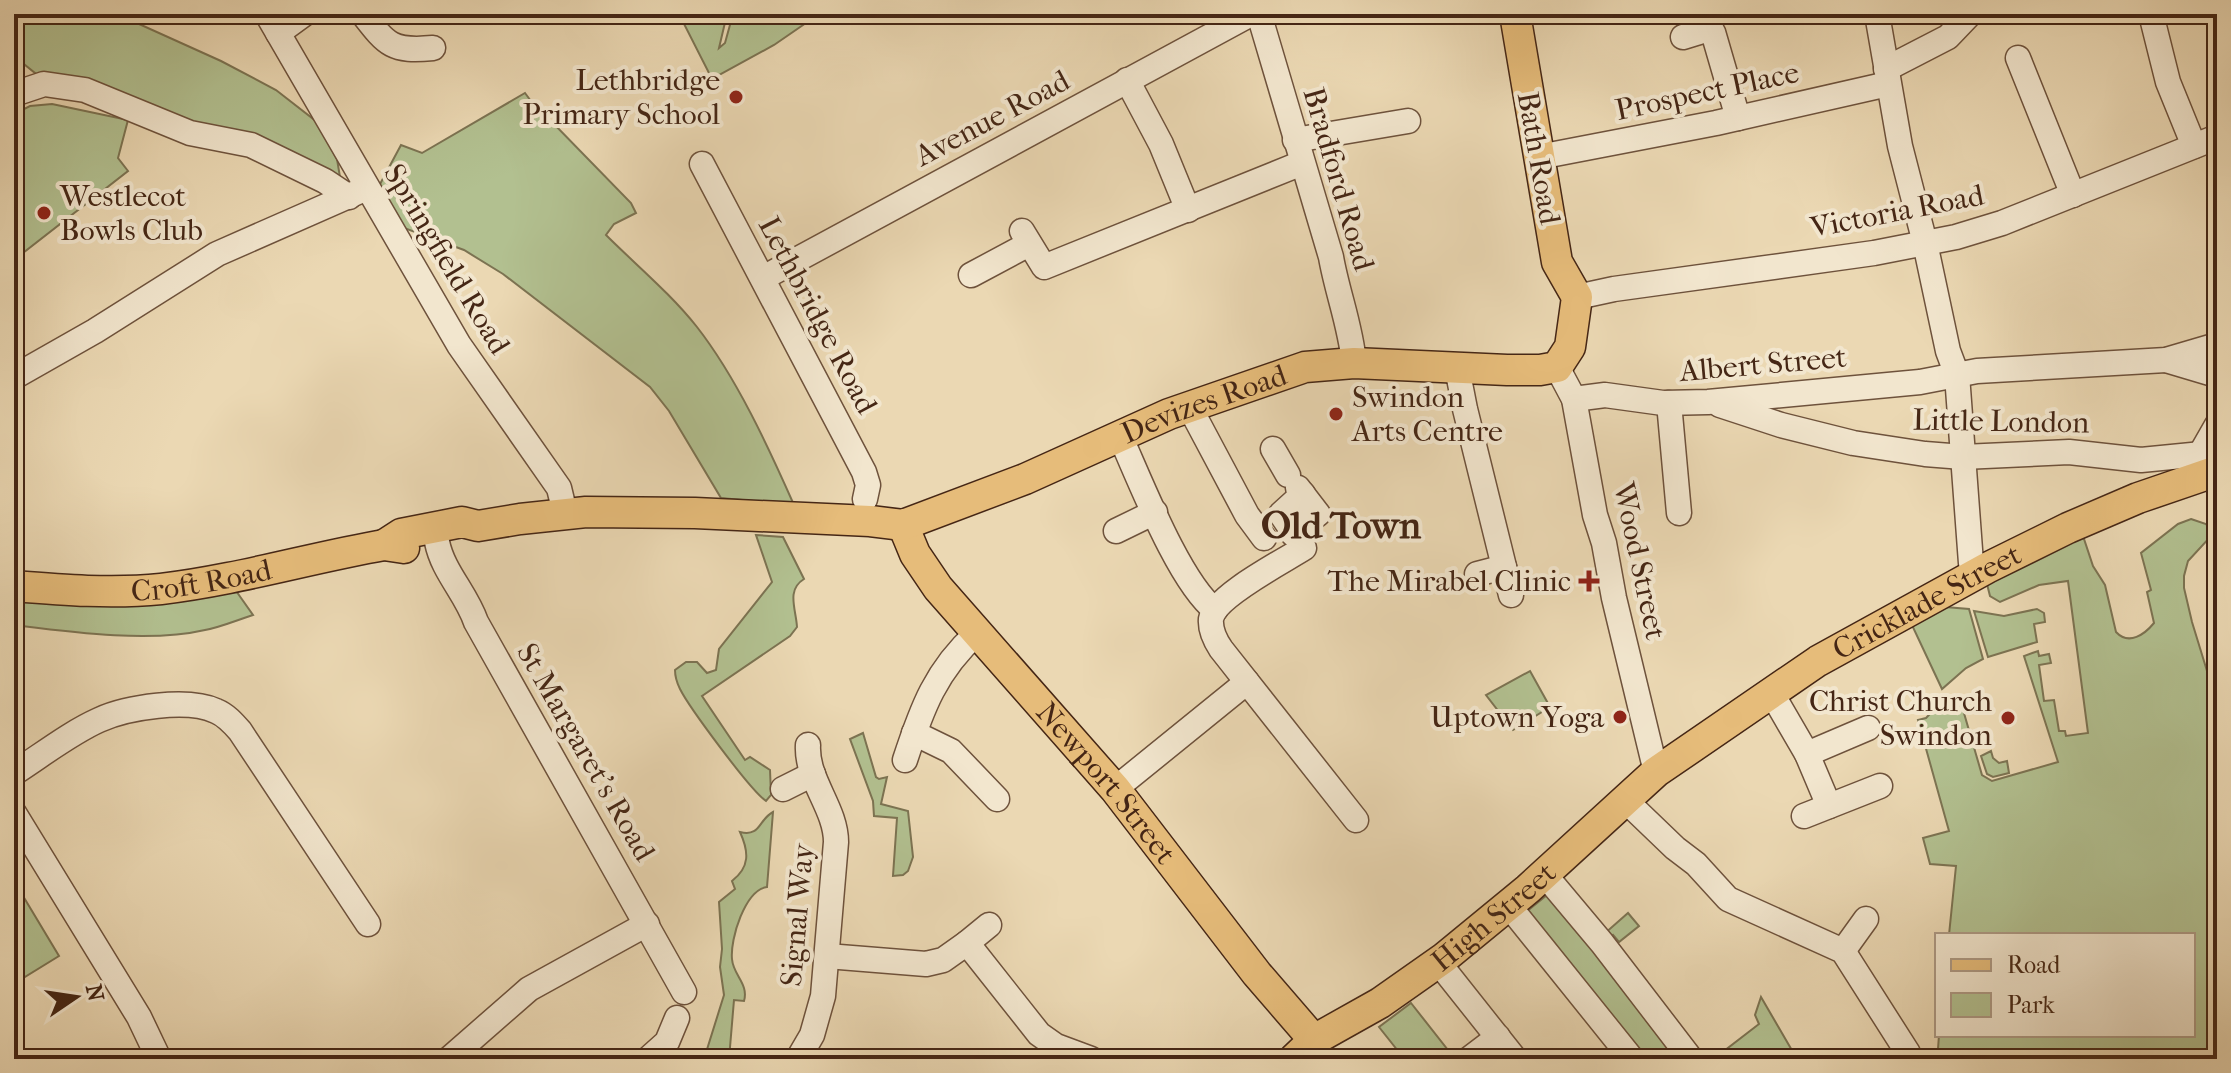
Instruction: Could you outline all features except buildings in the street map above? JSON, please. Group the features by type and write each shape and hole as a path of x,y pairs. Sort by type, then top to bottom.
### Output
{"main road":[{"name":"Bath Road","path":"1515,14 1557,262 1577,297"},
{"path":"1557,367 1570,347 1577,297"},
{"name":"Devizes Road","path":"792,518 903,525 1025,479 1189,406 1305,367 1354,363 1528,371 1557,367"},
{"name":"Cricklade Street","path":"1656,772 1849,642 1987,568 2090,518 2183,482 2210,463"},
{"name":"Croft Road","path":"384,545 401,534 462,522 478,526 565,513 695,513 792,518"},
{"name":"Newport Street","path":"903,525 921,564 977,633 1115,789 1257,974 1304,1049"},
{"name":"Croft Road","path":"14,586 105,592 161,589 384,545 403,548 437,542 464,536 478,526"},
{"name":"High Street","path":"1304,1049 1373,1008 1438,962 1545,875 1656,772"}],"street":[{"path":"272,23 304,14"},
{"path":"363,14 389,45 410,50 433,48"},
{"name":"Avenue Road","path":"763,278 1251,14"},
{"name":"Bradford Road","path":"1259,14 1331,257 1354,363"},
{"path":"1877,14 1900,146 1946,341 1957,375 1971,563"},
{"name":"Prospect Place","path":"1539,157 1727,121 1887,76 1948,37 1970,14"},
{"path":"2151,14 2168,82 2206,142"},
{"name":"Springfield Road","path":"272,23 358,192 559,488 565,513"},
{"path":"1683,37 1709,29 1713,32 1727,121"},
{"path":"2018,58 2073,195"},
{"path":"1127,80 1161,144 1188,210"},
{"path":"14,94 44,84 85,90 190,133 251,145 325,181 358,192"},
{"path":"1295,140 1408,121"},
{"name":"Victoria Road","path":"1577,297 1925,243 1977,232 2206,142"},
{"path":"971,275 1025,237 1044,267 1302,163"},
{"name":"Lethbridge Road","path":"702,164 864,472 868,485 865,499"},
{"path":"14,377 95,331 217,254 358,192"},
{"path":"2166,360 2217,347"},
{"path":"2215,376 2211,361 2217,347"},
{"path":"2166,360 2215,376"},
{"name":"Albert Street","path":"1574,399 1605,395 1669,403 1708,402 1920,382 1977,371 2166,360"},
{"name":"Wood Street","path":"1557,367 1574,399 1595,515 1656,772"},
{"path":"1457,368 1511,595"},
{"name":"Little London","path":"1708,402 1853,443 1925,454 1963,457 2069,452 2210,463"},
{"path":"1669,403 1679,513"},
{"path":"1189,406 1247,515 1264,538"},
{"path":"2210,463 2217,425"},
{"path":"1120,436 1157,518 1193,585 1215,610"},
{"path":"1273,449 1318,514 1293,534 1304,548 1230,596 1215,610 1211,627 1215,640 1356,820"},
{"path":"1116,531 1157,518"},
{"name":"St Margaret's Road","path":"437,542 450,577 466,597 482,632 684,992"},
{"path":"1477,574 1504,567"},
{"path":"905,760 938,676 977,633"},
{"path":"1115,789 1247,682"},
{"path":"1771,692 1807,754 1829,806"},
{"path":"14,773 104,717 150,707 188,706 215,710 240,731 368,924"},
{"path":"1807,754 1868,728"},
{"path":"914,733 951,751 997,799"},
{"name":"Signal Way","path":"798,1059 809,1043 817,1022 827,956 836,836 809,761 808,745"},
{"path":"783,789 813,774"},
{"path":"1804,816 1880,786"},
{"path":"1625,800 1696,864 1728,899 1843,951 1908,1053"},
{"path":"14,813 139,1017 159,1059"},
{"path":"1545,875 1691,1059"},
{"path":"1509,906 1632,1059"},
{"path":"1843,951 1866,919"},
{"path":"449,1059 529,989 647,924"},
{"path":"827,956 926,964 943,960 989,925"},
{"path":"967,943 1046,1041 1091,1059"},
{"path":"1438,962 1515,1059"},
{"path":"648,1059 667,1042 677,1018"},
{"path":"1472,1057 1498,1037"}],"green space":[{"path":"14,14 117,14 221,61 276,90 317,122 337,159 340,177 40,77 14,56"},
{"path":"679,14 727,14 719,48 725,43 733,14 819,14 774,45 712,79"},
{"path":"525,93 548,124 552,122 631,203 636,213 614,224 606,235 676,302 711,347 750,413 794,505 721,498 669,411 650,387 503,274 464,250 404,228 379,186 401,145 422,153"},
{"name":"Westlecot Bowls Club","path":"52,104 128,120 118,158 128,171 14,260 14,114 30,106"},
{"path":"2191,519 2206,524 2213,534 2188,561 2184,588 2214,694 2214,702 2208,706 2217,772 2217,1059 1933,1059 1939,1037 2195,1037 2195,933 1949,933 1956,866 1930,864 1923,838 1949,831 1918,720 1926,718 1942,701 1959,696 1982,775 1992,781 2058,762 2024,656 2038,651 2039,656 2049,654 2051,663 2039,665 2044,701 2054,700 2059,731 2065,731 2066,736 2088,733 2068,581 2039,585 2000,602 1990,596 1987,584 2083,536 2093,566 2105,585 2116,632 2126,638 2136,637 2154,623 2147,592 2151,590 2141,553 2178,524"},
{"path":"756,535 783,537 804,579 798,583 794,594 797,627 790,636 702,696 745,760 750,757 770,770 771,795 766,801 707,729 680,689 675,673 686,662 697,662 707,673 716,670 719,649 772,582"},
{"path":"234,588 253,615 183,634 110,635 14,625 14,599"},
{"path":"1945,607 1969,609 1983,659 1966,668 1942,689 1911,623"},
{"path":"2037,609 2044,613 2045,622 2034,624 2037,642 1988,657 1974,611 2004,616"},
{"path":"1530,671 1550,707 1513,730 1486,695"},
{"path":"863,733 876,777 887,777 881,804 908,811 913,857 908,871 903,875 893,876 897,818 874,816 873,801 850,739"},
{"path":"1991,751 1999,763 2007,761 2009,773 1993,777 1987,774 1981,756"},
{"path":"773,812 767,887 759,890 746,906 732,950 733,965 745,995 744,1001 734,1000 729,1059 704,1059 724,995 720,967 719,902 735,889 732,881 745,865 745,846 740,832 756,830"},
{"path":"14,881 59,956 15,983 14,981"},
{"path":"1552,891 1685,1059 1642,1059 1526,912"},
{"path":"1628,913 1639,926 1619,942 1613,935 1608,939 1604,934"},
{"path":"1761,997 1797,1059 1730,1059 1724,1051 1759,1024 1755,1015"},
{"path":"1411,1003 1455,1059 1398,1059 1402,1056 1379,1027"}],"place":[{"name":"Lethbridge Primary School","path":"736,97"},
{"name":"Westlecot Bowls Club","path":"44,213"},
{"name":"Swindon Arts Centre","path":"1336,414"},
{"name":"The Mirabel Clinic","path":"1589,581"},
{"name":"Uptown Yoga","path":"1620,717"},
{"name":"Christ Church Swindon","path":"2008,718"}],"district":[{"name":"Old Town","path":"1341,525"}]}
